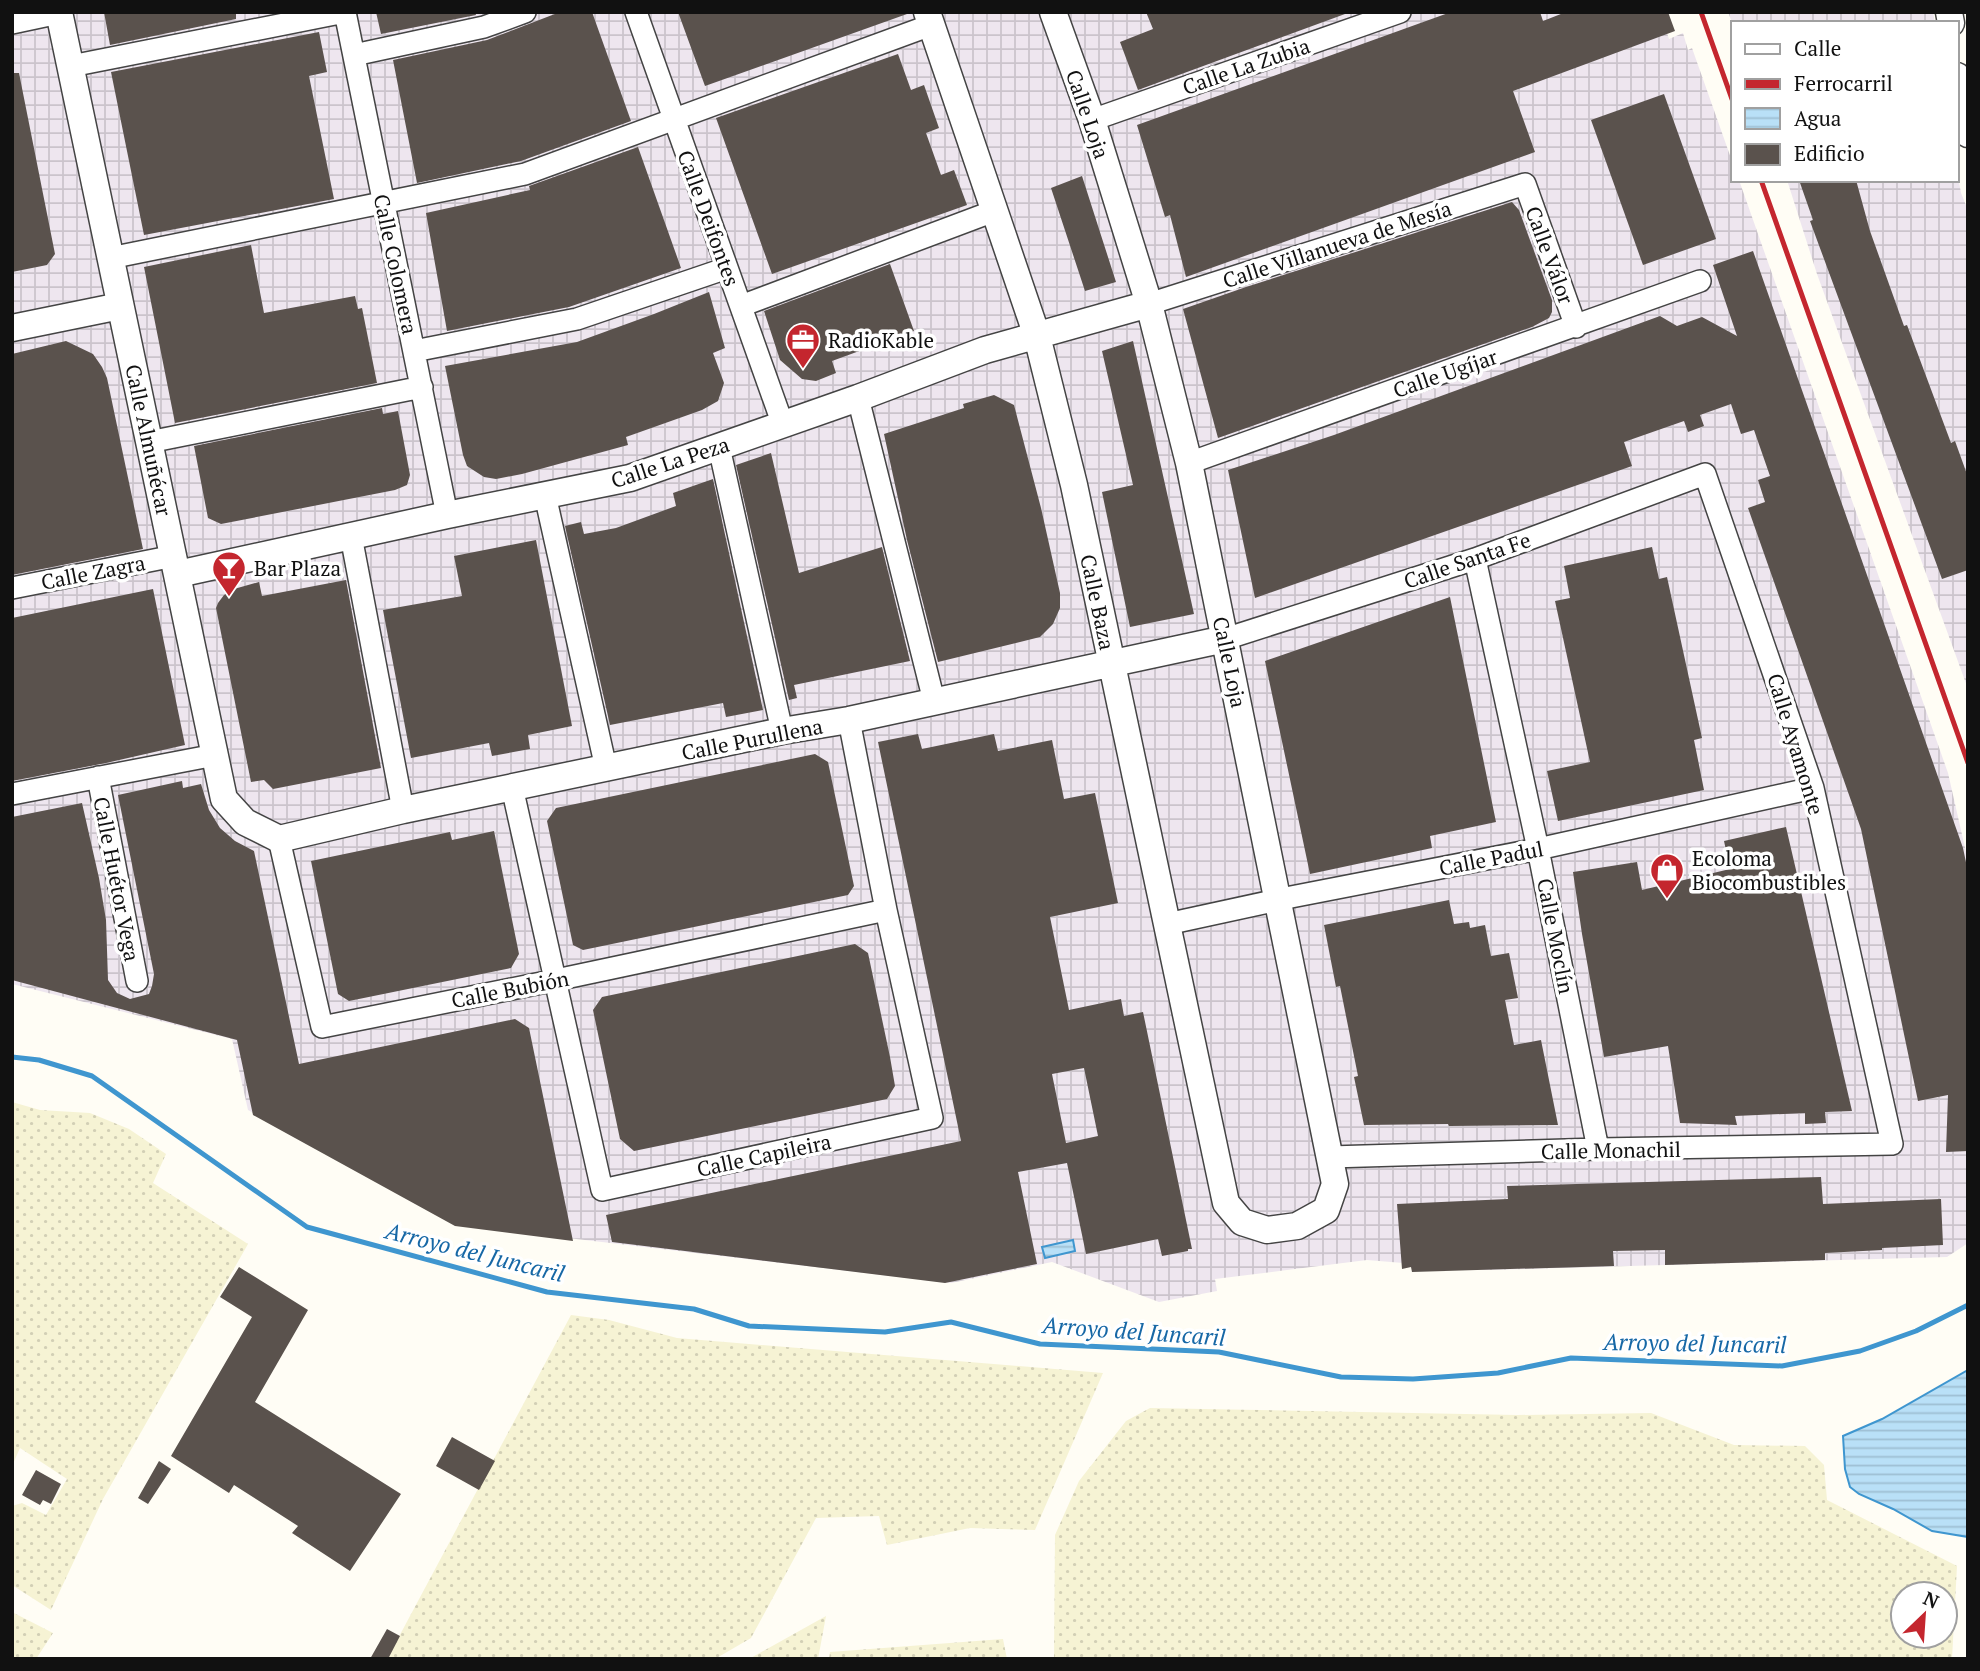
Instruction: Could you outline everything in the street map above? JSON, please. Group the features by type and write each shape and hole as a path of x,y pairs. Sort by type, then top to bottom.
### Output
{"street":[{"name":"Calle Colomera","path":"345,12 447,515"},
{"path":"71,66 345,12"},
{"path":"354,55 484,27 525,12"},
{"name":"Calle Deifontes","path":"636,12 783,425"},
{"name":"Calle Loja","path":"1053,12 1092,120 1149,304 1189,463 1335,1184 1326,1210 1297,1226 1266,1230 1242,1222 1226,1203"},
{"name":"Calle La Zubia","path":"1092,120 1400,12"},
{"path":"12,23 59,13"},
{"name":"Calle Almuñécar","path":"59,13 223,799 245,822 279,839"},
{"path":"110,258 525,174 929,19"},
{"name":"Calle Baza","path":"929,19 1037,336 1074,485 1226,1203"},
{"path":"1959,87 1968,134"},
{"name":"Calle Villanueva de Mesía","path":"1149,304 1525,184"},
{"name":"Calle Válor","path":"1525,184 1576,327"},
{"path":"741,306 994,211"},
{"path":"414,351 577,319 727,268"},
{"name":"Calle Ugíjar","path":"1189,463 1700,281"},
{"name":"Calle La Peza","path":"176,565 351,536 631,478 985,350 1149,304"},
{"path":"12,328 120,306"},
{"path":"149,442 422,387"},
{"path":"858,398 934,701"},
{"path":"719,447 782,731"},
{"name":"Calle Santa Fe","path":"1226,639 1475,559 1705,474"},
{"name":"Calle Ayamonte","path":"1705,474 1813,788 1892,1144"},
{"path":"545,495 606,768"},
{"path":"351,536 403,810"},
{"name":"Calle Moclín","path":"1475,559 1538,849 1598,1149"},
{"name":"Calle Zagra","path":"12,588 176,565"},
{"name":"Calle Purullena","path":"279,839 403,810 782,731 849,720 1226,639"},
{"name":"Calle Capileira","path":"512,787 602,1190 932,1118 886,911 849,720"},
{"name":"Calle Huétor Vega","path":"12,794 215,755"},
{"name":"Calle Huétor Vega","path":"98,777 136,981"},
{"name":"Calle Padul","path":"1167,924 1538,849 1813,788"},
{"name":"Calle Bubión","path":"279,839 322,1027 886,911"},
{"name":"Calle Monachil","path":"1330,1157 1892,1144"}],"shaded area":[{"path":"12,12 1660,12 1669,39 1683,33 1688,50 1692,48 1731,158 1731,182 1740,182 1948,773 1968,861 1968,1243 1947,1257 1487,1270 1367,1260 1215,1279 1217,1291 1159,1302 1052,1262 951,1283 458,1225 248,1110 232,1039 12,984"},
{"path":"1728,12 1933,12 1935,21 1731,21"},
{"path":"1788,182 1959,182 1968,210 1968,689 1817,274"},
{"path":"12,1102 40,1110 90,1113 129,1129 166,1154 153,1183 248,1244 103,1499 51,1610 12,1585 12,1506 22,1503 46,1515 67,1479 20,1448 12,1466"},
{"path":"571,1315 609,1320 677,1338 1103,1373 1035,1530 970,1528 887,1545 879,1516 816,1518 751,1638 715,1659 387,1659"},
{"path":"1150,1408 1517,1415 1651,1413 1734,1445 1805,1446 1824,1465 1827,1500 1957,1566 1956,1580 1889,1580 1889,1650 1952,1650 1952,1659 1054,1659 1055,1535 1079,1481 1126,1421"},
{"path":"12,1612 53,1633 36,1659 12,1659"},
{"path":"826,1616 818,1659 749,1659"},
{"path":"1003,1639 1007,1659 829,1659 830,1652"}],"water":[{"path":"1073,1240 1075,1251 1045,1258 1042,1247"},
{"path":"1968,1370 1968,1537 1932,1531 1850,1487 1845,1469 1843,1436 1882,1419"}],"building":[{"path":"104,12 236,12 236,19 110,45"},
{"path":"376,12 475,12 476,15 381,34"},
{"path":"560,12 592,12 631,121 521,161 417,183 393,60 487,40"},
{"path":"678,12 907,12 907,14 705,86"},
{"path":"1146,12 1345,14 1138,90 1120,42 1153,29"},
{"path":"1451,12 1540,12 1543,21 1566,12 1668,12 1675,31 1513,91 1535,152 1186,277 1170,215 1165,217 1137,125"},
{"path":"319,32 327,72 309,76 334,199 144,235 111,72"},
{"path":"898,54 911,90 924,85 939,128 926,133 941,175 954,170 967,205 772,274 716,118"},
{"path":"12,73 19,73 55,254 47,265 12,272"},
{"path":"1664,94 1716,239 1643,265 1591,120"},
{"path":"638,147 681,268 569,307 447,331 426,213 530,190 529,186"},
{"path":"1082,176 1116,282 1085,291 1051,188"},
{"path":"1800,182 1857,182 1870,231 1904,326 1907,325 1951,443 1955,441 1968,477 1968,570 1942,579 1810,221 1813,220"},
{"path":"1512,202 1519,210 1552,300 1549,318 1532,327 1218,438 1183,309"},
{"path":"251,245 264,313 355,296 358,309 362,308 377,383 175,423 144,267"},
{"path":"1753,251 1963,848 1968,872 1968,1151 1946,1152 1948,1095 1918,1101 1861,829 1748,508 1765,502 1758,480 1770,476 1754,430 1741,434 1731,404 1700,415 1704,426 1688,432 1684,421 1624,442 1632,466 1255,598 1228,470 1334,435 1660,316 1677,326 1702,317 1737,336 1713,265"},
{"path":"890,264 914,331 832,361 836,373 816,381 802,379 780,360 764,311"},
{"path":"709,292 725,348 713,353 724,383 718,401 702,410 626,437 628,445 522,474 496,479 484,477 467,466 445,366 577,342"},
{"path":"66,341 93,354 107,378 143,549 12,575 12,354"},
{"path":"1133,341 1194,614 1130,627 1102,492 1133,485 1102,351"},
{"path":"994,395 1014,405 1041,508 1060,593 1060,608 1053,624 1040,637 938,662 884,434 964,408 963,404"},
{"path":"382,408 383,414 398,411 410,475 407,485 395,490 221,524 208,518 194,446"},
{"path":"771,453 799,573 882,547 910,661 794,685 797,698 789,700 736,465"},
{"path":"713,479 763,710 726,717 723,703 610,725 565,526 581,522 584,534 616,528 676,506 673,493"},
{"path":"536,540 572,726 528,735 530,749 492,756 489,743 411,758 383,610 462,596 454,556"},
{"path":"1652,547 1659,579 1667,577 1702,738 1694,740 1704,790 1558,821 1547,771 1590,762 1555,601 1570,598 1564,566"},
{"path":"346,580 381,768 273,789 264,780 251,782 216,608 218,603 234,589 259,582 262,596"},
{"path":"153,589 185,745 12,781 12,618"},
{"path":"1450,597 1496,822 1430,836 1432,848 1310,874 1265,661"},
{"path":"918,734 922,749 994,734 998,751 1052,740 1064,799 1095,793 1118,903 1050,917 1069,1010 1121,999 1124,1016 1143,1012 1192,1249 1162,1256 1158,1239 1086,1254 1067,1163 1018,1172 1037,1264 945,1283 612,1242 606,1215 961,1141 878,742","holes":["1084,1068 1098,1136 1066,1143 1052,1074"]},
{"path":"815,754 828,762 854,886 848,895 583,950 573,945 547,821 556,808"},
{"path":"182,781 183,788 201,784 209,810 220,828 235,841 254,851 299,1064 515,1019 529,1028 573,1241 455,1226 253,1115 237,1040 12,980 12,817 82,803 106,920 108,980 117,993 130,999 149,994 154,974 118,795"},
{"path":"1786,827 1852,1111 1825,1112 1826,1123 1805,1124 1805,1113 1735,1116 1737,1125 1680,1123 1668,1046 1604,1057 1573,872 1637,862 1642,890 1730,869 1724,841"},
{"path":"494,831 519,954 511,968 349,1001 338,994 311,861 450,832 452,840"},
{"path":"1449,900 1454,924 1469,922 1470,928 1485,925 1491,956 1509,953 1518,998 1505,1000 1514,1045 1541,1040 1558,1125 1364,1125 1354,1077 1358,1076 1340,986 1336,987 1324,925"},
{"path":"855,944 868,953 890,1057 895,1086 887,1099 634,1151 620,1139 593,1010 602,997"},
{"path":"1821,1177 1823,1204 1941,1199 1943,1245 1825,1253 1825,1260 1665,1265 1665,1250 1613,1251 1614,1266 1412,1272 1411,1267 1402,1269 1397,1204 1508,1199 1507,1186"},
{"path":"239,1267 308,1310 255,1402 401,1494 350,1571 292,1533 298,1526 234,1485 229,1493 171,1456 252,1317 220,1297"},
{"path":"452,1437 495,1461 479,1490 436,1466"},
{"path":"159,1461 171,1469 148,1504 138,1498"},
{"path":"36,1470 61,1484 51,1504 43,1500 40,1505 22,1495"},
{"path":"387,1629 400,1636 388,1659 370,1659"}],"waterway":[{"name":"Arroyo del Juncaril","path":"12,1057 39,1060 92,1076 307,1227 547,1292 694,1309 749,1326 885,1332 951,1322 1040,1344 1219,1352 1341,1377 1413,1379 1498,1373 1571,1358 1782,1366 1860,1351 1916,1331 1968,1305"}],"railway":[{"path":"1701,12 1731,96"},
{"path":"1762,182 1968,763"}],"place":[{"name":"RadioKable","path":"803,370"},
{"name":"Bar Plaza","path":"229,598"},
{"name":"Ecoloma Biocombustibles","path":"1667,900"}]}
